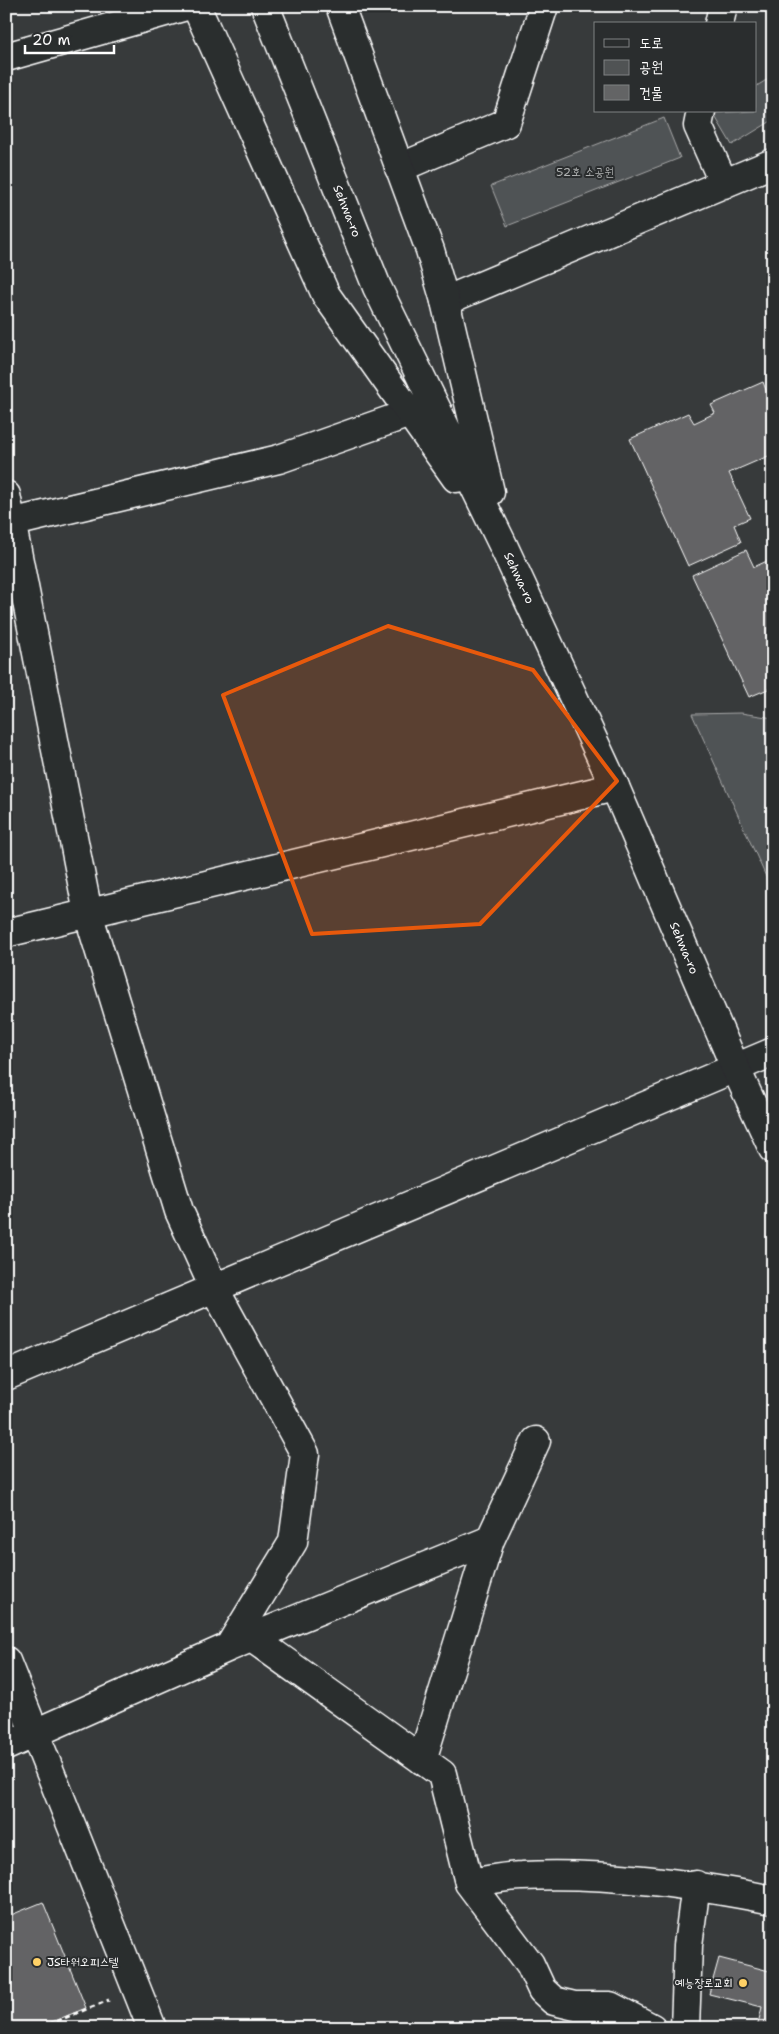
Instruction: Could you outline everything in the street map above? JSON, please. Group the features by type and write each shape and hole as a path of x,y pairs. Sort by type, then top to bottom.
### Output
{"street":[{"path":"6,57 186,6"},
{"path":"196,6 326,295 502,543"},
{"name":"Sehwa-ro","path":"265,6 377,286 502,543 615,787 735,1068 773,1149"},
{"path":"340,6 430,250 445,301 502,543"},
{"path":"400,168 506,123 544,6"},
{"path":"719,22 723,6"},
{"path":"701,112 698,126 724,184"},
{"path":"445,301 773,163"},
{"path":"10,524 279,459 410,413"},
{"path":"6,495 10,524 88,913 179,1211 214,1288 305,1454 293,1542 240,1642"},
{"path":"6,933 615,787"},
{"path":"6,1376 773,1052"},
{"path":"422,1760 490,1540 536,1441"},
{"path":"6,1746 240,1642 490,1540"},
{"path":"240,1642 442,1774 469,1883 530,1964 542,1990 554,2001 575,2006 610,2006 652,2028"},
{"path":"6,1661 152,2028"},
{"path":"469,1883 521,1876 612,1878 696,1885 773,1900"},
{"path":"685,2028 688,1945 696,1885"}],"path":[{"path":"40,2028 137,1990"}],"highlighted area":[{"path":"388,626 533,670 617,781 480,924 312,934 223,695"}],"green space":[{"path":"773,76 773,120 732,145 713,113 756,112 756,86"},
{"name":"52호 소공원","path":"664,118 680,158 507,226 491,186"},
{"path":"741,713 773,718 773,892 692,714"}],"building":[{"path":"763,382 768,395 773,393 773,454 729,473 750,518 734,525 741,542 688,566 630,439 688,413 694,423 715,413 711,405"},
{"path":"746,550 754,567 767,561 773,573 773,687 749,697 692,575"},
{"name":"JS타워오피스텔","path":"43,1902 86,2008 37,2028 6,2028 6,1917"},
{"name":"예능장로교회","path":"719,1958 773,1972 773,2028 757,2028 762,2007 709,1994"}],"place":[{"name":"JS타워오피스텔","path":"37,1962"},
{"name":"예능장로교회","path":"743,1983"}]}
